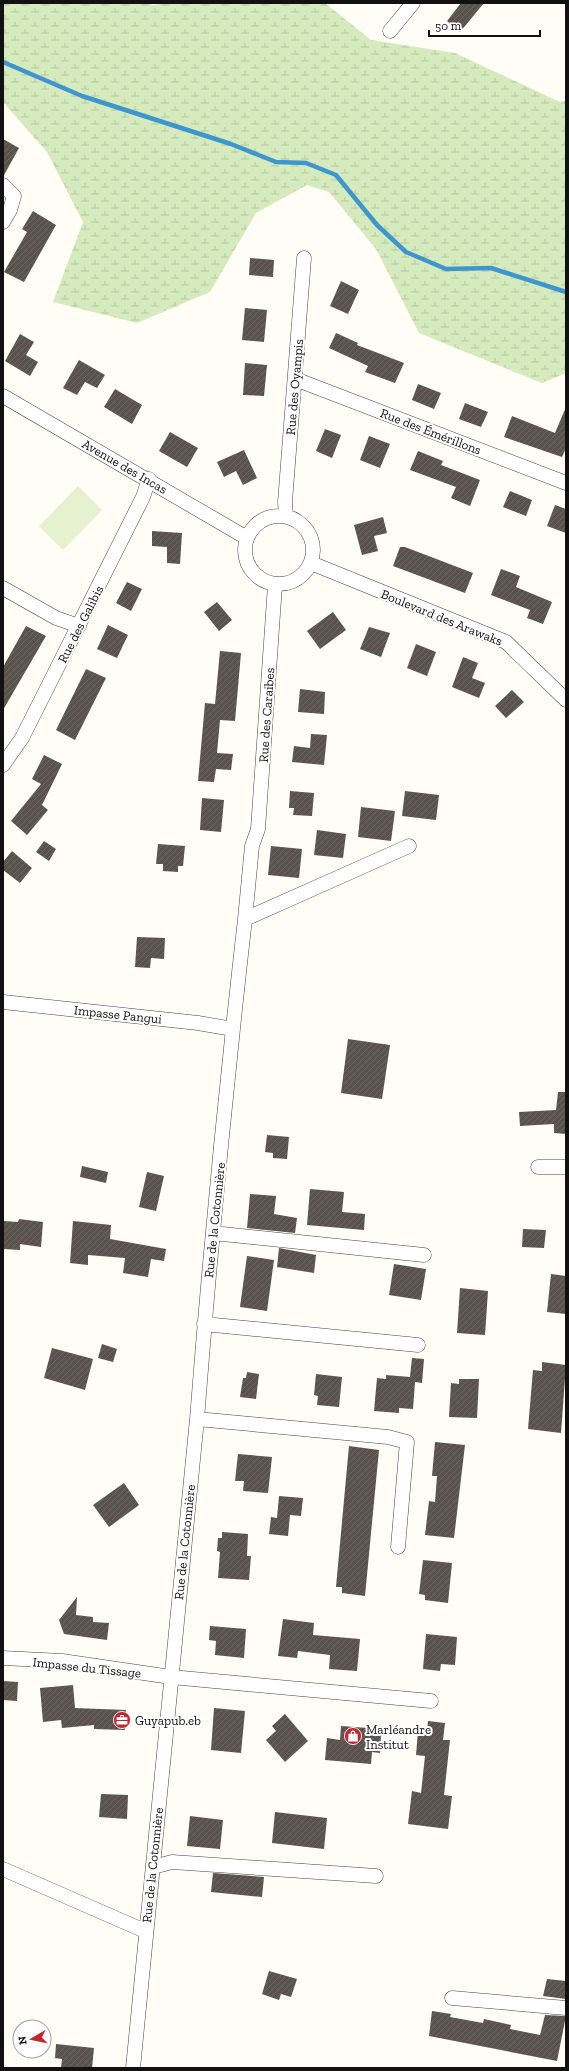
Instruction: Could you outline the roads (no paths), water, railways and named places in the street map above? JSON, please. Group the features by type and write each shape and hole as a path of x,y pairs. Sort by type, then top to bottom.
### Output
{"street":[{"path":"390,31 413,3"},
{"path":"3,185 14,196 10,210 3,222"},
{"name":"Rue des Oyampis","path":"286,516 285,502 304,258"},
{"name":"Rue des Émérillons","path":"295,379 566,483"},
{"name":"Avenue des Incas","path":"3,396 149,479 247,538"},
{"name":"Rue des Galibis","path":"3,765 22,738 143,497 149,479"},
{"path":"276,516 286,516 297,520 309,534 314,551 311,563 307,571 293,582 275,584 263,581 253,573 247,562 244,550 247,538 258,522 276,516"},
{"name":"Boulevard des Arawaks","path":"311,563 506,642 562,696"},
{"name":"Rue des Caraibes","path":"245,919 252,846 258,828 275,584"},
{"path":"3,588 56,618 79,626"},
{"path":"245,919 409,846"},
{"name":"Rue de la Cotonnière","path":"133,2068 145,1931 153,1867 197,1420 204,1324 233,1023 245,919"},
{"name":"Impasse Pangui","path":"3,1002 198,1022 233,1023"},
{"path":"538,1167 566,1167"},
{"path":"213,1233 424,1255"},
{"path":"204,1324 418,1346"},
{"path":"197,1420 388,1437 407,1442 398,1548"},
{"name":"Impasse du Tissage","path":"3,1658 62,1661 171,1676 431,1701"},
{"path":"153,1867 172,1862 376,1876"},
{"path":"3,1869 145,1931"},
{"path":"452,1998 566,2008"}],"waterway":[{"path":"3,62 82,96 231,144 276,162 306,163 336,175 377,225 406,252 446,269 491,268 566,292"}],"place":[{"name":"Guyapub.eb","path":"122,1720"},
{"name":"Marléandre Institut","path":"353,1736"}]}
